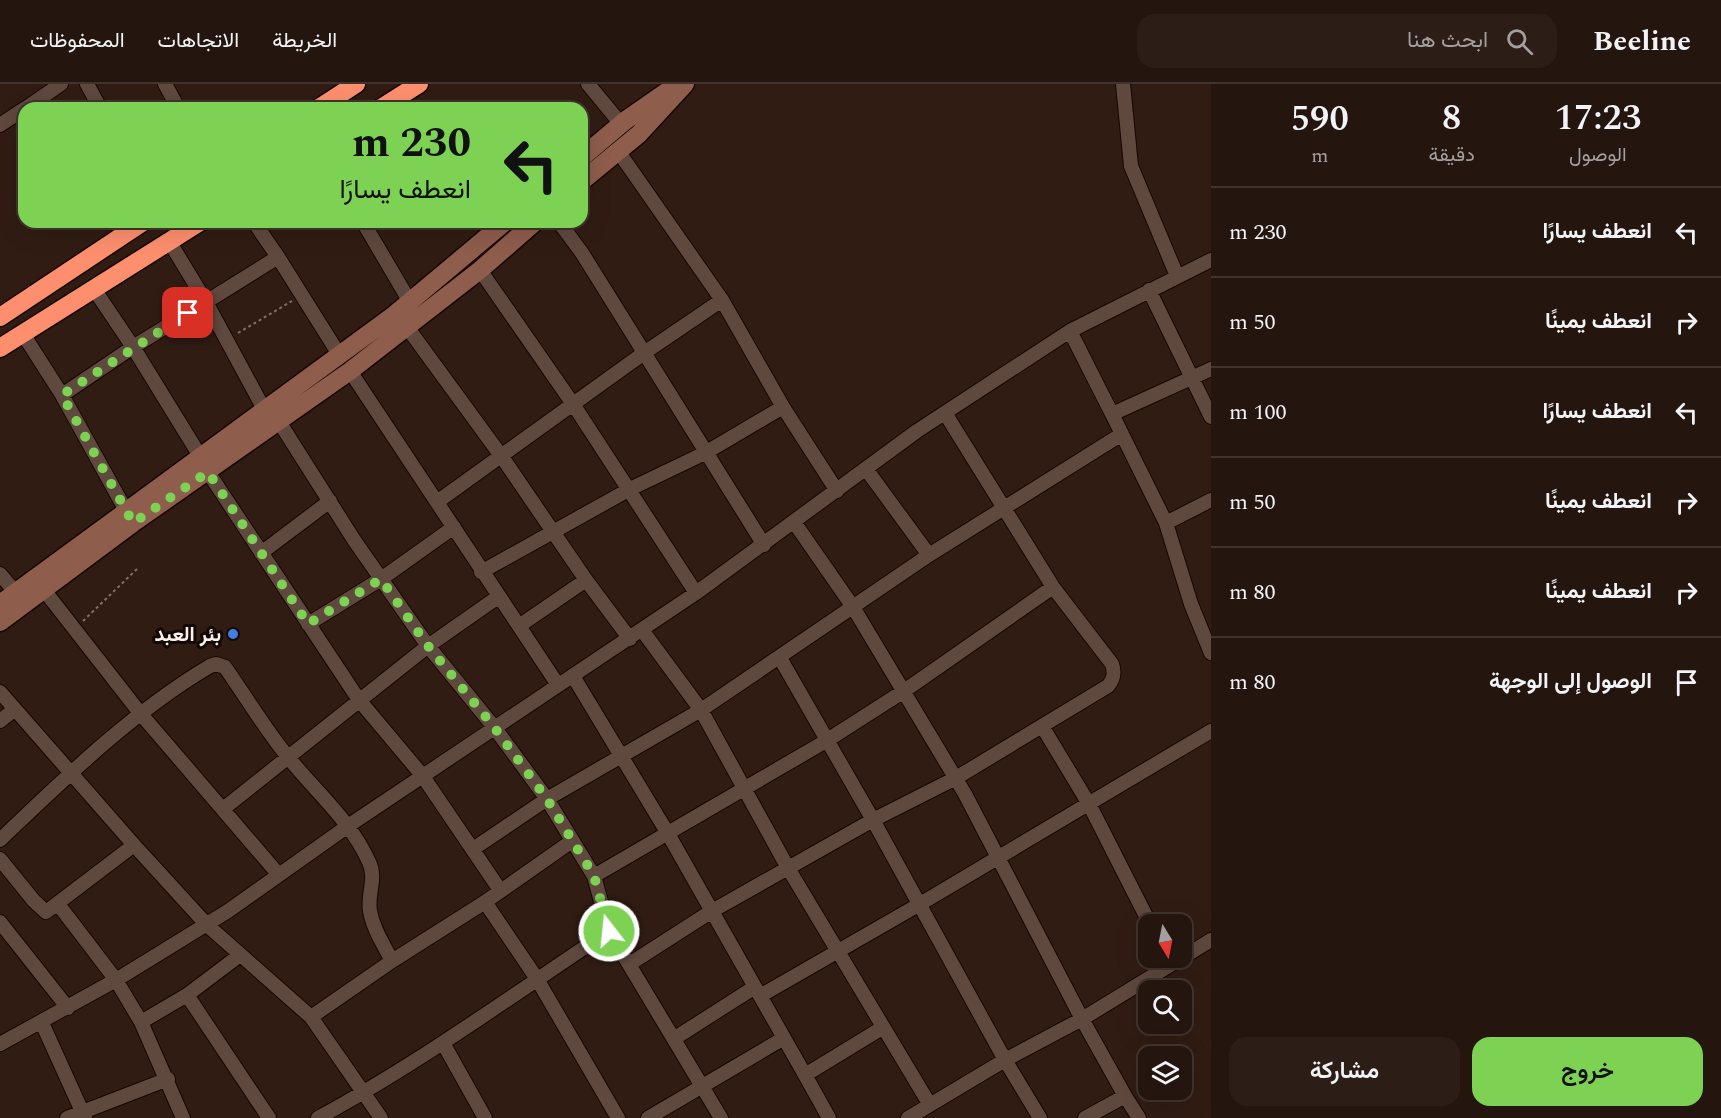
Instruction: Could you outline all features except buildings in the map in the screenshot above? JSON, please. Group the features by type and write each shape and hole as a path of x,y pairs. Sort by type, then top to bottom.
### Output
{"highway":[{"path":"328,102 356,84"},
{"path":"390,102 419,84"},
{"path":"0,317 134,228"},
{"path":"0,348 190,228"}],"main road":[{"path":"588,152 621,124 678,84"},
{"path":"588,176 639,134 685,84"},
{"path":"345,363 410,302 497,228"},
{"path":"0,604 129,518 345,363 407,327 480,270 528,228"},
{"path":"0,622 44,590 129,518"}],"street":[{"path":"35,102 61,84"},
{"path":"87,84 97,102"},
{"path":"165,84 175,102"},
{"path":"588,84 621,124"},
{"path":"1123,84 1131,166 1178,276"},
{"path":"0,125 18,113"},
{"path":"618,151 722,300 783,407 837,491"},
{"path":"258,228 454,527 481,572 558,685"},
{"path":"367,228 410,302"},
{"path":"563,228 582,253 764,545"},
{"path":"169,241 272,416 381,579 428,646 494,727 547,799 594,876 609,931 631,963 721,1118"},
{"path":"62,395 133,347 278,257"},
{"path":"1,1041 42,1023 207,925 494,727 630,639 945,413 1070,331 1211,260"},
{"path":"480,270 630,489 696,593"},
{"path":"94,289 133,347 261,554 359,700 422,776 500,890"},
{"path":"1149,290 1193,376 1211,417"},
{"path":"437,502 644,353 722,300"},
{"path":"407,327 630,639"},
{"path":"1070,331 1166,523 1191,604 1211,653"},
{"path":"22,334 62,395 129,518"},
{"path":"1112,414 1211,369"},
{"path":"481,572 630,489 705,453 783,407"},
{"path":"631,963 712,911 873,820 956,778 1108,686 1114,670 1053,587 945,413"},
{"path":"473,849 547,799 701,710 929,555 1122,434"},
{"path":"866,469 929,555"},
{"path":"1166,523 1211,500"},
{"path":"261,554 330,501"},
{"path":"794,522 853,607 956,778 1082,1019 1139,1118"},
{"path":"308,624 381,579 454,527"},
{"path":"0,574 16,593"},
{"path":"519,626 586,580"},
{"path":"594,876 826,741 904,691 1053,587"},
{"path":"44,590 140,713 279,875"},
{"path":"223,809 428,646 498,597"},
{"path":"642,630 701,710 788,868 930,1106"},
{"path":"780,658 873,820 1005,1060 1041,1118"},
{"path":"0,840 71,773 140,713 210,666 220,665 225,668 288,757 348,826 370,863 373,882 369,895 370,911 373,924 392,961"},
{"path":"573,676 667,832 829,1118"},
{"path":"0,692 134,846 207,925 311,1017 381,1118"},
{"path":"0,722 15,710"},
{"path":"1042,726 1089,804 1145,914"},
{"path":"675,1038 757,991 839,952 1211,731"},
{"path":"311,1017 392,961 485,902 572,841"},
{"path":"0,859 42,910 49,911 134,846"},
{"path":"485,902 537,979 618,1118"},
{"path":"58,904 116,980 141,1022 168,1079 183,1118"},
{"path":"0,922 68,1008"},
{"path":"318,1118 365,1092 443,1043 609,931"},
{"path":"1192,949 1211,940"},
{"path":"141,1022 187,995 240,955"},
{"path":"908,1118 1005,1060 1082,1019 1158,968"},
{"path":"187,995 269,1118"},
{"path":"42,1023 84,1115"},
{"path":"805,1075 882,1028"},
{"path":"648,1118 784,1038"},
{"path":"443,1043 485,1118"},
{"path":"67,1118 84,1115 168,1079"},
{"path":"1085,1118 1125,1096"}],"path":[{"path":"228,339 302,295"},
{"path":"74,630 139,567"}],"place":[{"name":"بئر العبد","path":"233,634"}],"route":[{"path":"188,313 62,395 133,523 208,472 308,624 381,579 428,646 494,727 547,799 594,876 609,931"}]}
